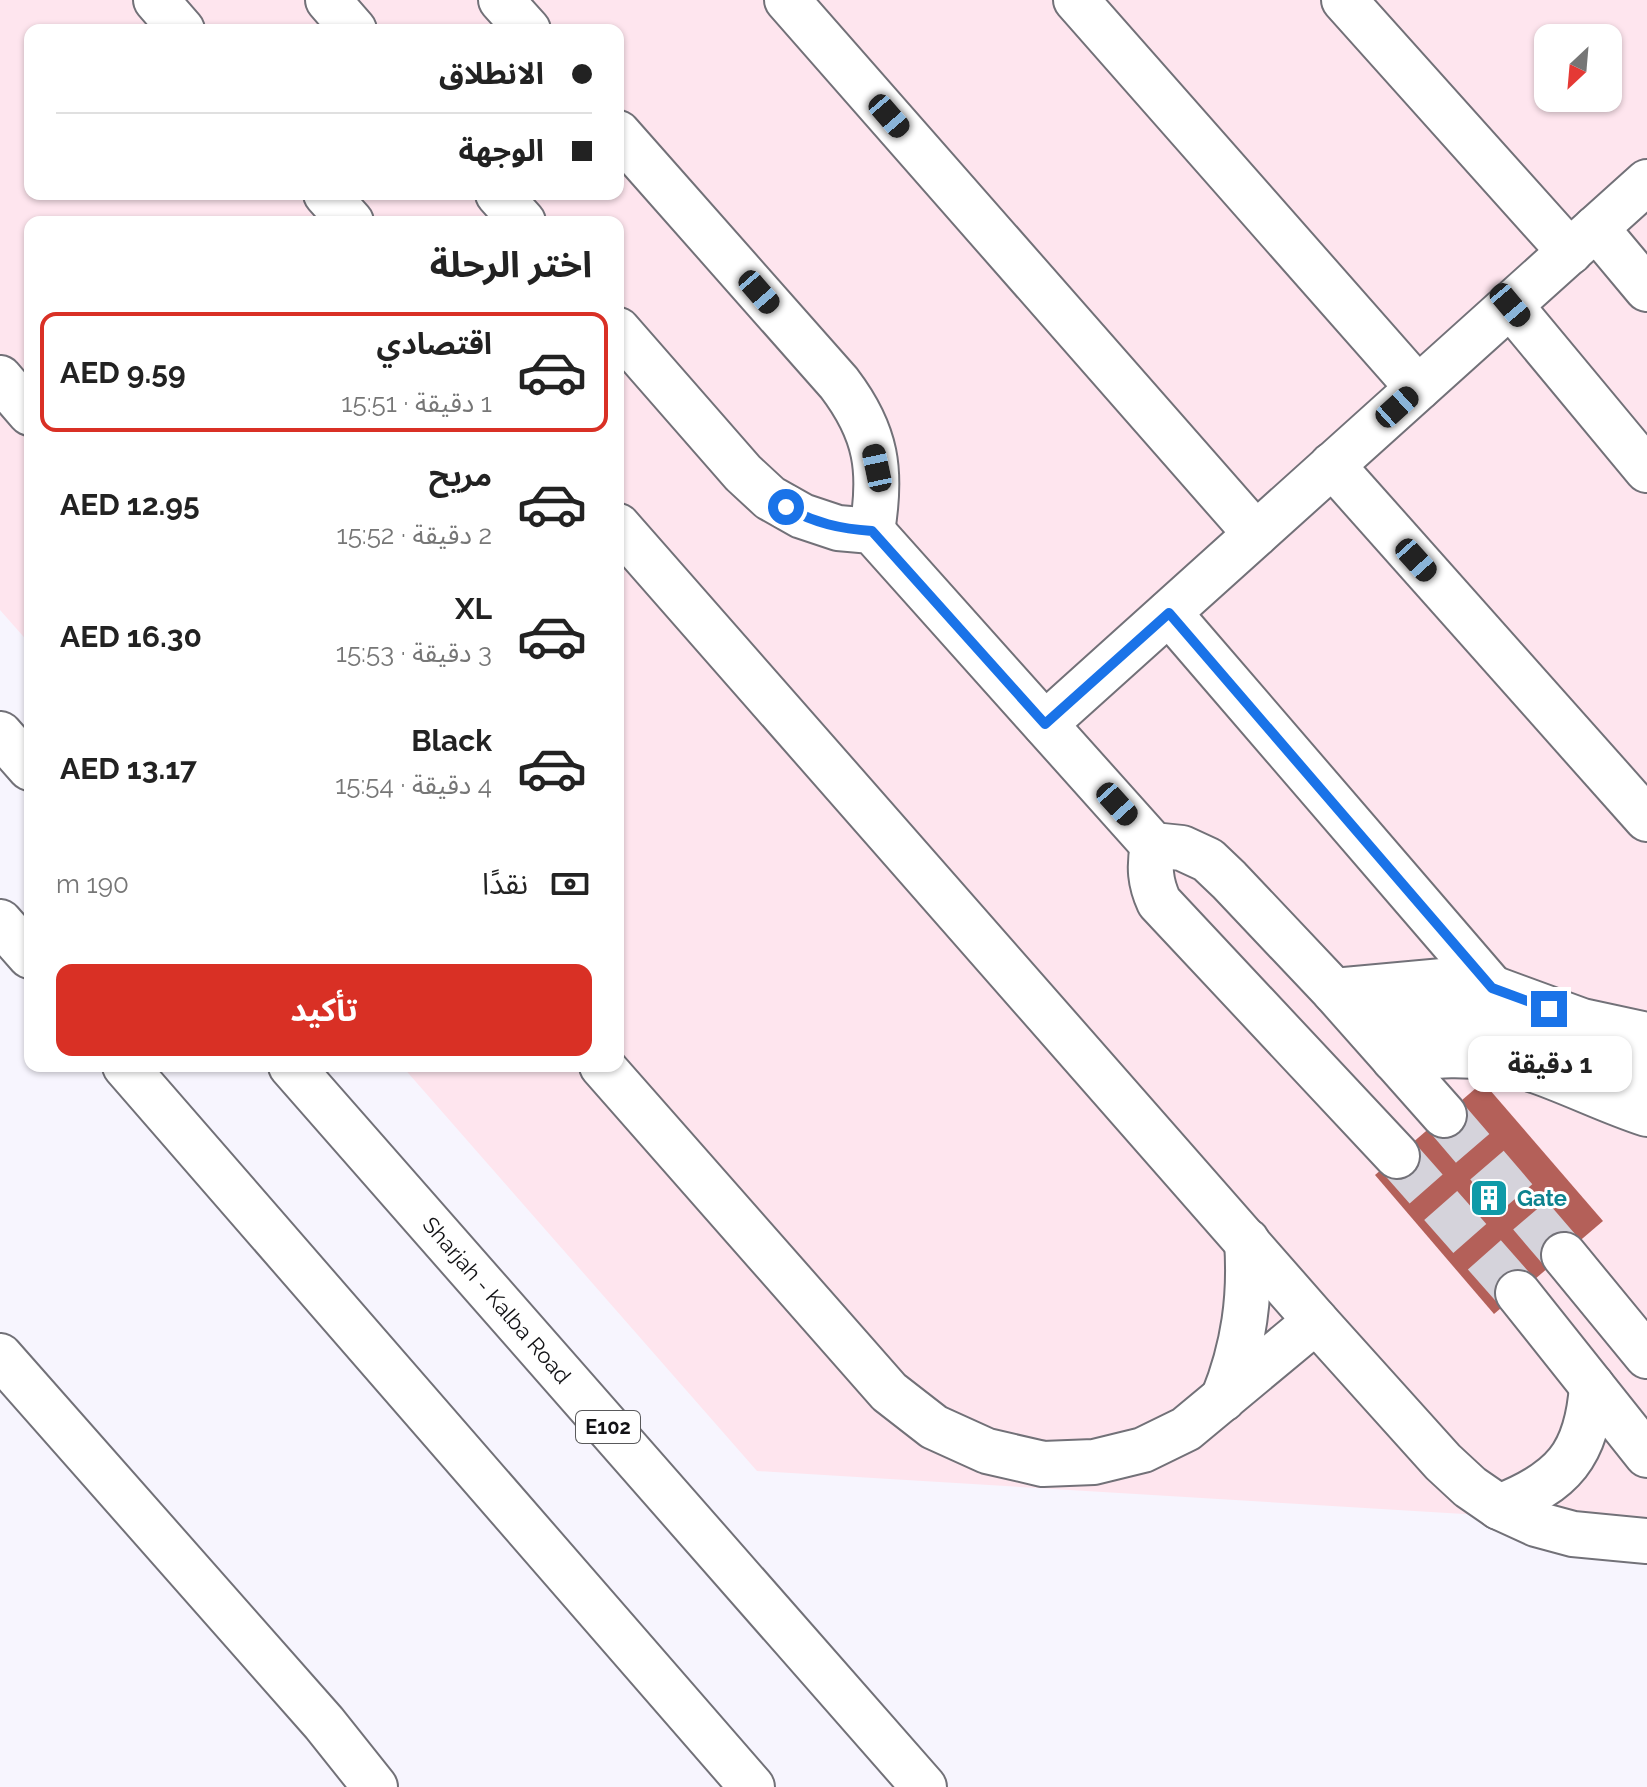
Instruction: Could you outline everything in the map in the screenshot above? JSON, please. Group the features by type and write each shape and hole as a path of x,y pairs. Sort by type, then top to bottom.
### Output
{"main road":[{"path":"156,0 177,24"},
{"path":"328,0 349,24"},
{"path":"501,0 523,24"},
{"path":"787,0 1256,534"},
{"path":"1076,0 1418,388"},
{"path":"1344,0 1583,240 1647,289"},
{"path":"624,140 858,408 870,437 877,468 877,500 872,531"},
{"path":"1045,724 1647,182"},
{"path":"331,200 346,216"},
{"path":"503,200 518,216"},
{"path":"1510,305 1647,470"},
{"path":"624,337 743,473 770,498 802,516 838,528 872,531 1153,845 1182,848 1208,860 1334,991 1444,1115"},
{"path":"0,378 24,406"},
{"path":"1332,465 1647,819"},
{"path":"624,533 1443,1462 1470,1487 1499,1507 1536,1524 1573,1534 1647,1541"},
{"path":"1169,613 1492,988"},
{"path":"0,734 24,761"},
{"path":"1153,845 1149,864 1151,884 1159,902 1397,1156"},
{"path":"0,922 24,949"},
{"path":"1334,991 1443,981 1492,988 1582,1021 1647,1035"},
{"path":"1382,1046 1449,1013 1478,1015 1507,1023 1572,1052 1647,1070"},
{"path":"1382,1046 1488,1058 1520,1066 1647,1114"},
{"path":"130,1072 752,1787"},
{"name":"Sharjah - Kalba Road","path":"296,1072 924,1787"},
{"path":"607,1072 889,1392 934,1427 987,1451 1043,1464 1094,1462 1143,1450 1186,1429 1316,1321"},
{"path":"1223,1400 1235,1370 1248,1306 1247,1241"},
{"path":"1564,1255 1647,1356"},
{"path":"1518,1293 1647,1455"},
{"path":"0,1356 324,1723 375,1787"},
{"path":"1499,1507 1530,1495 1564,1467 1577,1449 1589,1419 1592,1386"},
{"path":"703,1732 732,1787"},
{"path":"889,1747 940,1787"}],"shaded area":[{"path":"0,0 1647,0 1647,1525 757,1471 407,1072 624,1072 624,216 24,216 24,637 0,610"}],"building":[{"name":"Gate","path":"1483,1082 1603,1221 1494,1314 1375,1175"}],"tunnel":[{"path":"1444,1115 1564,1255"},
{"path":"1397,1156 1518,1293"}],"place":[{"name":"Gate","path":"1489,1198"}],"route":[{"path":"786,507 838,528 872,531 1045,724 1169,613 1492,988 1549,1009"}]}
